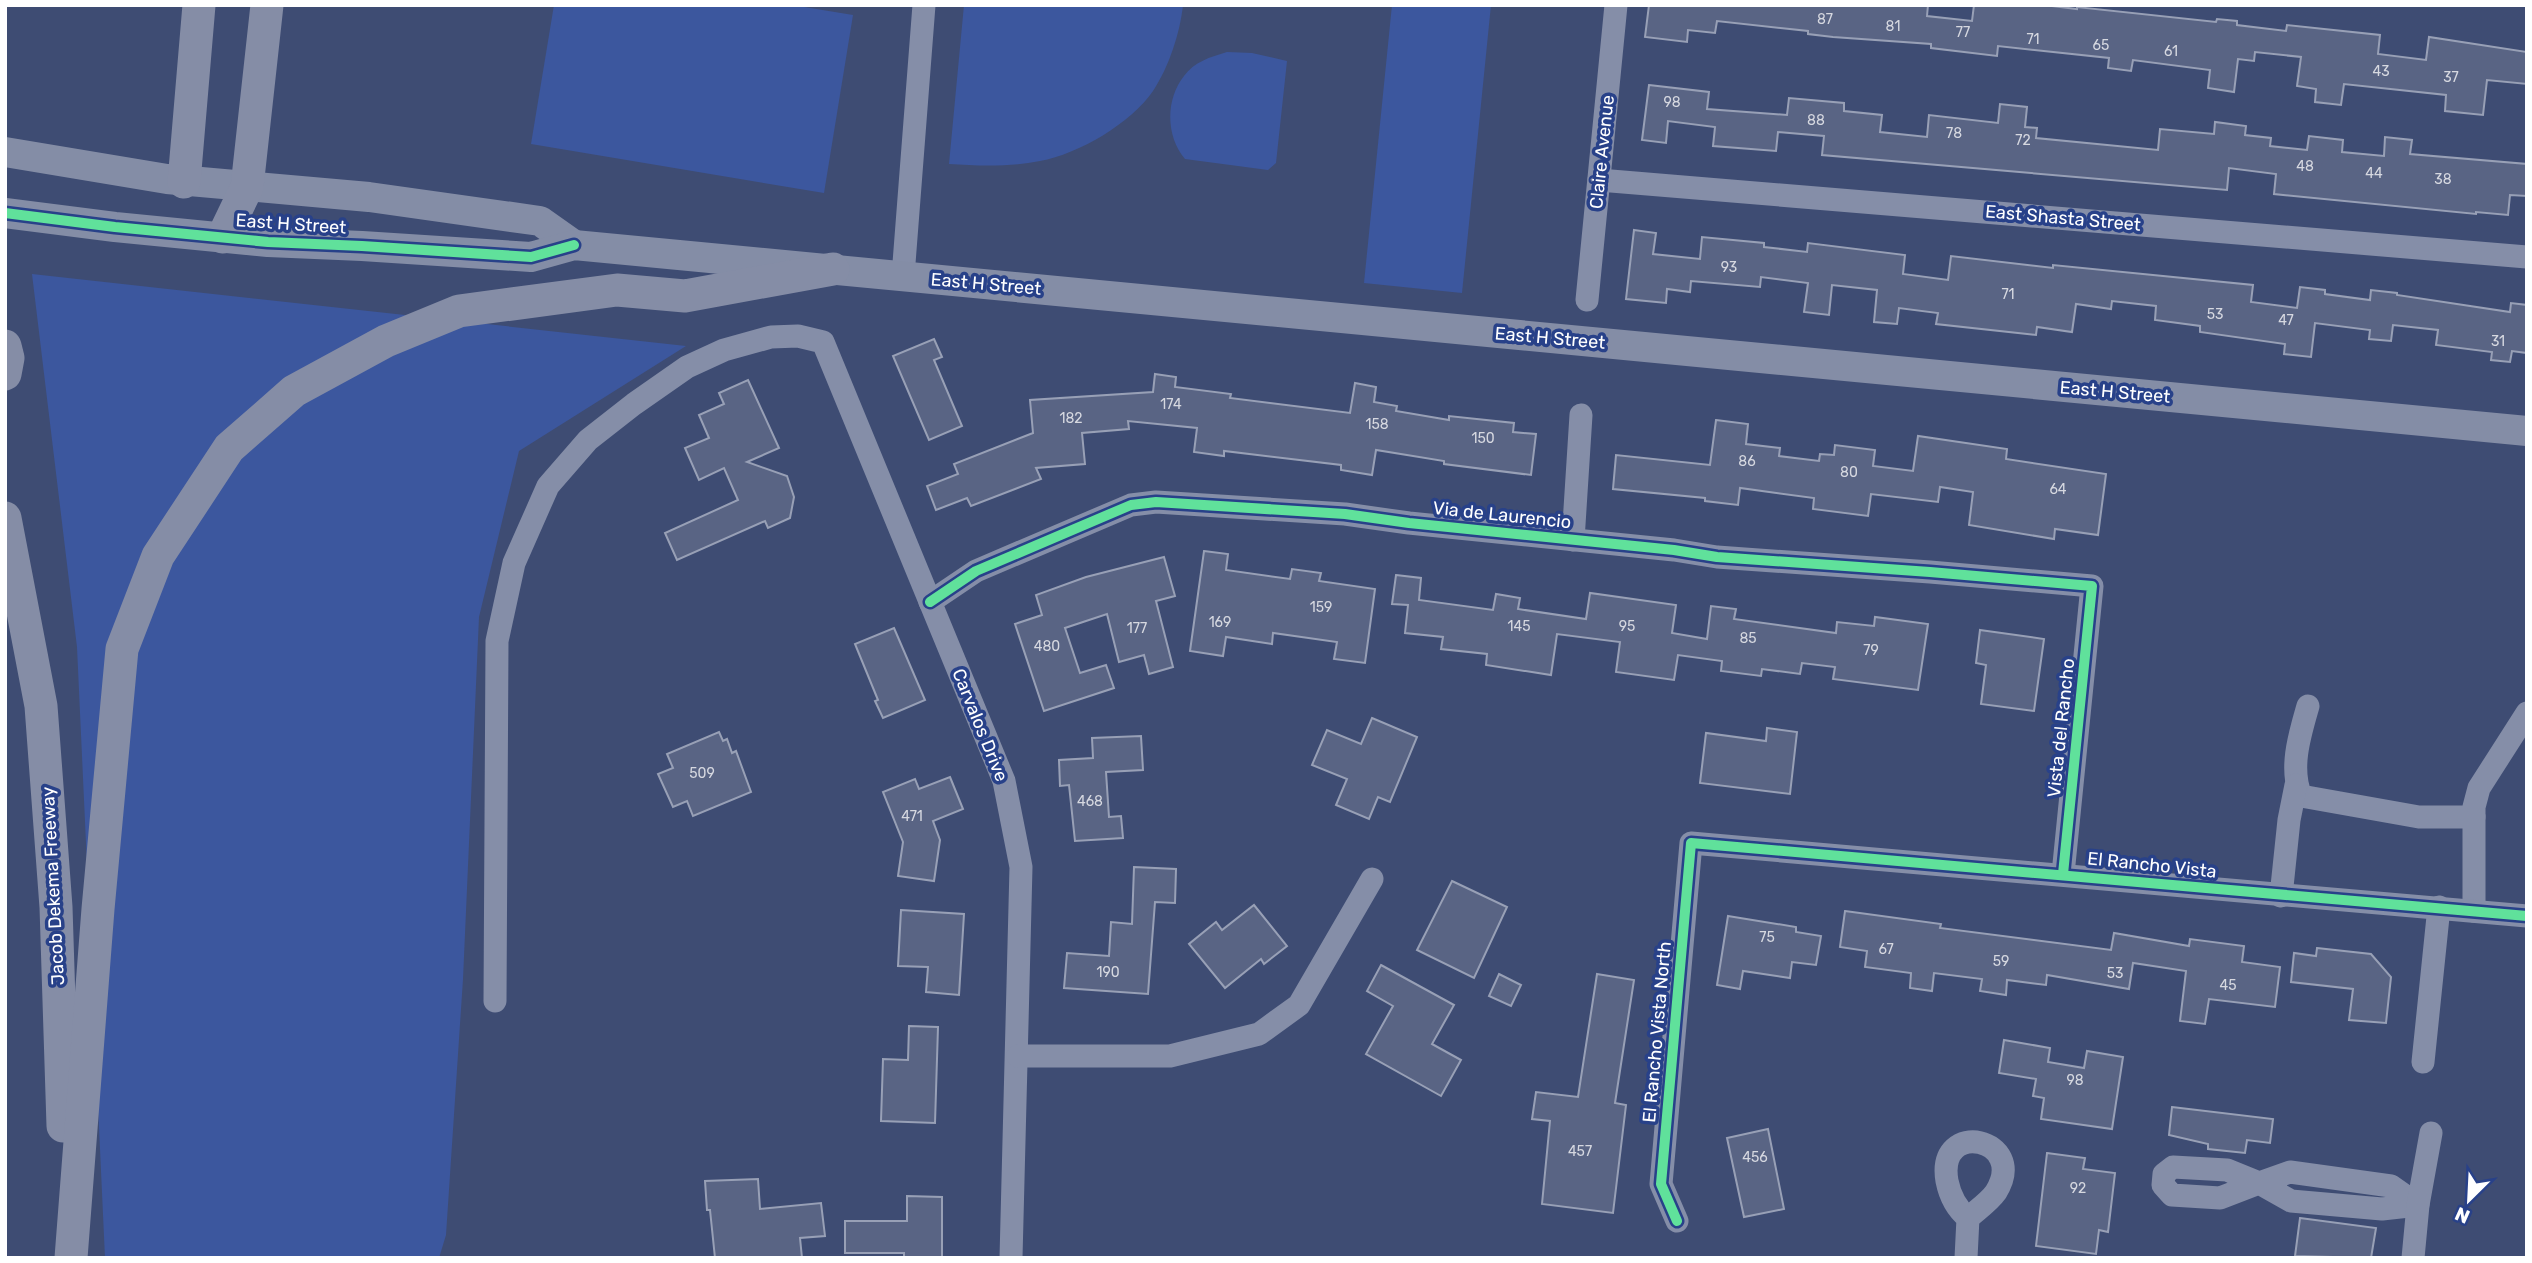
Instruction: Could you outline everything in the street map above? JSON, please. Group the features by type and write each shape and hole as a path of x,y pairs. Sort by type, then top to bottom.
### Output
{"highway":[{"path":"184,181 199,5"},
{"path":"223,237 247,187 267,5"},
{"path":"69,1258 122,649 158,556 229,448 294,391 386,341 459,311 617,290 685,296 833,269"},
{"path":"5,346 8,358 5,374"},
{"name":"Jacob Dekema Freeway","path":"5,518 41,706 56,907 69,1258"}],"main road":[{"name":"East H Street","path":"17,153 184,181 369,197 540,221 574,245"},
{"name":"East H Street","path":"7,214 223,237 531,257 574,245 2527,431"}],"street":[{"path":"903,276 924,5"},
{"name":"Claire Avenue","path":"1587,300 1616,5"},
{"name":"East Shasta Street","path":"1599,180 2527,257"},
{"name":"Carvalos Drive","path":"495,1000 497,641 514,563 548,486 588,440 687,367 724,350 771,337 798,336 823,342 1004,781 1021,867 1011,1258"},
{"path":"1573,540 1581,415"},
{"name":"Via de Laurencio","path":"930,602 976,571 1131,505 1156,502 1345,514 1717,557 2092,586"},
{"name":"Vista del Rancho","path":"2063,874 2092,586"},
{"path":"2281,896 2289,821 2296,785 2297,743 2308,706"},
{"path":"2474,911 2474,817 2479,788 2527,713"},
{"path":"2296,785 2301,796 2325,802 2419,817 2474,817"},
{"name":"El Rancho Vista","path":"1691,843 2527,916"},
{"name":"El Rancho Vista North","path":"1677,1221 1661,1184 1691,843"},
{"path":"1018,1056 1170,1056 1259,1034 1299,1005 1373,878"},
{"path":"2423,1062 2440,907"},
{"path":"2413,1258 2418,1205 2431,1133"},
{"path":"2259,1183 2290,1172 2391,1186 2418,1205"},
{"path":"1966,1258 1968,1218"}],"shaded area":[{"path":"554,5 792,5 853,15 824,193 531,144"},
{"path":"964,5 1183,5 1169,61 1153,91 1132,114 1103,135 1071,152 1040,161 983,166 949,164"},
{"path":"1392,5 1491,5 1462,293 1364,283"},
{"path":"1227,52 1252,53 1287,61 1276,163 1268,170 1185,159 1174,140 1170,118 1173,96 1178,86 1188,71 1198,64"},
{"path":"32,274 686,346 519,451 479,617 463,979 446,1235 439,1258 105,1258 77,647"}],"building":[{"path":"1649,5 1928,5 1927,16 1972,21 1974,5 2077,7 2216,22 2217,19 2237,21 2237,25 2286,31 2287,25 2380,35 2378,54 2426,60 2429,37 2527,52 2527,84 2487,80 2483,115 2445,111 2446,95 2344,84 2341,105 2315,102 2316,89 2297,86 2301,57 2255,52 2254,61 2238,59 2234,92 2208,88 2210,70 2133,60 2131,71 2108,68 2109,58 1998,46 1997,56 1931,48 1931,44 1833,37 1808,34 1808,31 1717,21 1715,33 1688,30 1687,42 1645,37"},
{"path":"1649,85 1709,92 1707,109 1787,115 1789,98 1844,103 1844,111 1882,115 1880,132 1927,137 1929,115 1998,123 2000,104 2027,107 2025,127 2037,128 2036,138 2158,150 2160,129 2214,134 2215,122 2246,126 2245,135 2271,138 2270,146 2307,150 2309,136 2343,140 2342,152 2384,156 2385,137 2412,140 2410,154 2527,164 2527,196 2510,195 2508,215 2476,214 2274,194 2276,174 2229,168 2227,190 1822,155 1824,136 1778,132 1776,151 1713,146 1715,127 1668,121 1666,143 1642,140"},
{"path":"1634,230 1656,233 1653,254 1700,259 1702,237 1764,243 1764,247 1807,252 1808,243 1905,255 1903,274 1948,280 1951,256 2053,268 2053,265 2253,285 2251,302 2297,308 2300,287 2325,290 2325,294 2370,300 2371,290 2397,293 2510,312 2511,303 2527,305 2527,353 2512,351 2510,362 2491,360 2492,352 2436,345 2438,330 2393,325 2391,341 2369,339 2370,330 2315,323 2311,357 2284,354 2285,344 2200,332 2200,326 2155,320 2156,306 2112,301 2111,309 2076,304 2072,332 2037,327 2036,335 1936,324 1938,313 1899,308 1897,324 1874,322 1877,290 1832,285 1829,315 1804,312 1808,283 1761,277 1760,287 1691,281 1690,292 1667,289 1666,303 1626,299"},
{"path":"934,339 942,357 934,360 962,426 929,440 893,356"},
{"path":"1155,374 1176,377 1175,387 1231,394 1230,398 1350,413 1355,383 1376,387 1374,402 1397,406 1396,411 1449,420 1449,416 1514,423 1513,432 1536,434 1531,475 1444,464 1444,461 1376,450 1372,475 1341,470 1341,465 1224,451 1224,456 1194,452 1197,428 1128,421 1129,429 1082,433 1085,464 1036,468 1041,479 971,506 967,498 936,510 927,486 958,474 954,464 1033,433 1030,400 1153,392"},
{"path":"748,380 779,448 747,462 787,476 794,497 790,518 768,528 765,521 677,560 665,533 738,500 724,468 699,480 685,448 709,438 699,415 724,404 719,393"},
{"path":"1716,420 1748,424 1746,444 1780,448 1779,456 1819,461 1820,454 1834,455 1835,445 1875,450 1873,466 1913,471 1918,436 2007,449 2006,459 2106,474 2098,535 2055,529 2054,539 1969,525 1973,492 1940,487 1938,502 1871,494 1868,516 1813,509 1814,498 1740,488 1738,505 1705,501 1705,498 1613,489 1616,455 1710,465"},
{"path":"1204,551 1228,554 1226,570 1290,579 1292,569 1321,573 1319,581 1375,589 1365,663 1334,659 1337,642 1273,633 1272,644 1226,637 1223,656 1190,651"},
{"path":"1164,557 1175,596 1156,601 1173,667 1149,674 1144,655 1119,662 1107,614 1065,628 1080,673 1106,665 1114,688 1044,711 1015,624 1042,615 1036,595 1086,577"},
{"path":"1396,575 1421,578 1419,600 1493,610 1496,594 1520,598 1518,609 1586,619 1590,593 1676,605 1672,633 1707,639 1711,606 1736,609 1734,619 1836,633 1837,622 1874,626 1875,617 1928,624 1918,690 1833,679 1835,667 1802,663 1800,674 1762,669 1761,676 1721,671 1722,661 1678,655 1674,680 1616,672 1620,642 1557,634 1551,675 1486,665 1487,654 1441,649 1443,637 1405,633 1408,605 1392,604"},
{"path":"894,628 925,700 883,718 855,644"},
{"path":"1980,630 2044,639 2034,711 1981,704 1986,665 1976,663"},
{"path":"1372,718 1417,737 1390,802 1378,797 1369,819 1336,805 1347,779 1312,765 1327,730 1361,744"},
{"path":"1767,728 1797,732 1790,794 1700,783 1706,733 1766,741"},
{"path":"719,732 723,741 727,739 732,753 736,751 751,792 693,816 687,801 673,807 658,774 673,768 667,754"},
{"path":"1141,736 1143,770 1106,772 1109,817 1121,816 1123,838 1075,841 1069,785 1060,786 1059,760 1093,758 1092,738"},
{"path":"950,777 963,809 933,821 940,840 934,881 898,876 903,842 883,792 915,779 919,789"},
{"path":"1134,867 1176,869 1175,903 1155,902 1148,994 1064,988 1067,953 1109,956 1111,922 1132,924"},
{"path":"1452,881 1507,907 1474,978 1417,950"},
{"path":"1254,905 1287,946 1264,964 1261,959 1225,988 1189,944 1216,922 1222,930"},
{"path":"901,910 964,914 959,995 926,992 928,967 898,966"},
{"path":"1845,911 1941,924 1940,928 2111,950 2114,933 2189,946 2190,939 2244,946 2242,962 2280,967 2275,1007 2209,999 2205,1024 2180,1021 2186,971 2133,963 2129,989 2047,975 2046,985 2007,980 2006,995 1980,991 1982,979 1934,973 1932,991 1910,988 1911,973 1865,967 1867,951 1840,947"},
{"path":"1728,916 1796,927 1796,932 1821,936 1816,965 1792,962 1790,978 1743,971 1740,989 1717,985"},
{"path":"2317,948 2371,954 2391,977 2386,1023 2349,1020 2353,989 2291,982 2294,953 2316,956"},
{"path":"1381,965 1454,1005 1432,1044 1461,1060 1441,1096 1366,1054 1393,1006 1367,991"},
{"path":"1499,974 1521,985 1511,1006 1489,996"},
{"path":"1597,974 1634,980 1615,1103 1626,1105 1613,1213 1542,1204 1550,1121 1532,1119 1536,1092 1578,1097"},
{"path":"909,1026 938,1027 935,1123 881,1121 883,1059 908,1060"},
{"path":"2004,1040 2050,1048 2048,1062 2084,1068 2087,1051 2123,1057 2112,1129 2041,1119 2044,1098 2033,1096 2036,1079 1999,1073"},
{"path":"2172,1107 2273,1119 2270,1143 2247,1140 2245,1153 2208,1149 2208,1144 2169,1135"},
{"path":"1768,1129 1784,1209 1744,1217 1727,1138"},
{"path":"2047,1153 2085,1158 2083,1169 2115,1173 2108,1232 2099,1230 2096,1254 2036,1246"},
{"path":"758,1179 760,1209 821,1203 825,1236 800,1238 802,1258 715,1258 705,1181"},
{"path":"907,1196 942,1197 942,1258 904,1258 904,1253 845,1253 845,1221 907,1221"},
{"path":"2300,1218 2376,1228 2371,1258 2295,1256"}],"cycle path":[{"path":"5,213 268,242 531,257 574,245"},
{"path":"930,602 976,571 1131,505 1156,502 1345,514 1717,557 2092,586 2063,874"},
{"path":"1677,1221 1661,1184 1691,843 2527,916"}]}
